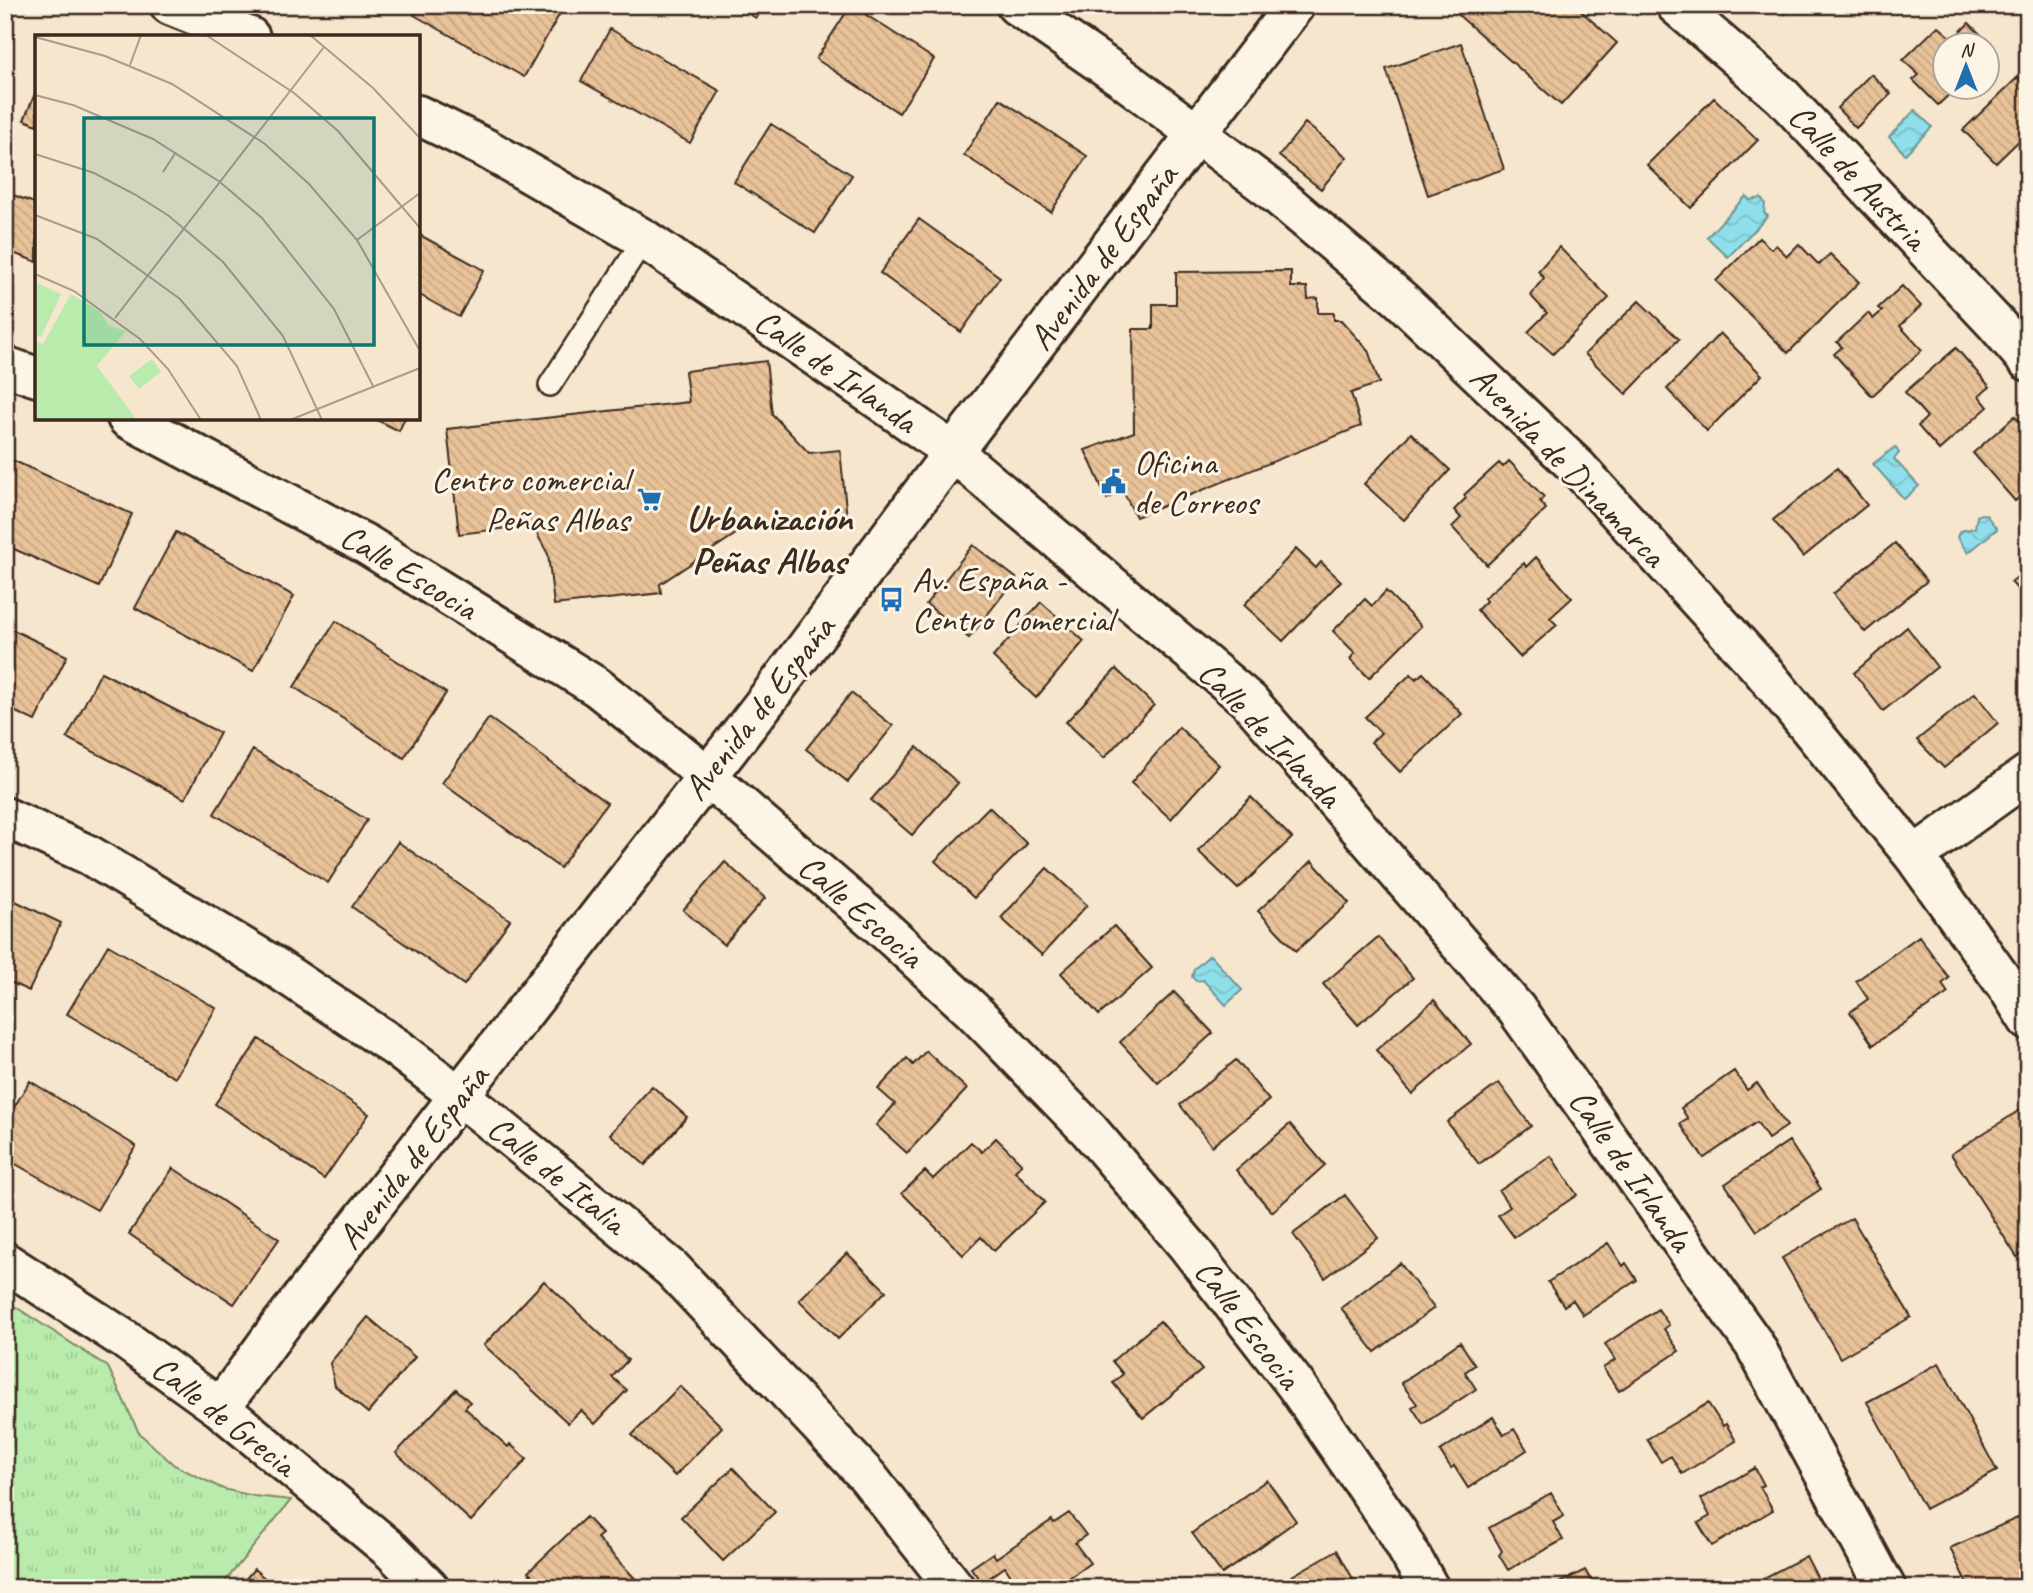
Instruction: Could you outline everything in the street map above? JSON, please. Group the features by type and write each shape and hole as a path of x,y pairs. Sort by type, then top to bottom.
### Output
{"street":[{"path":"170,5 245,35"},
{"name":"Avenida de Dinamarca","path":"1016,5 1121,77 1269,188 1399,299 1578,468 1762,670 1914,856 2028,1020"},
{"name":"Avenida de España","path":"220,1408 277,1330 783,679 1295,5"},
{"name":"Calle de Austria","path":"1676,5 1782,96 2028,361"},
{"name":"Calle de Irlanda","path":"420,116 487,149 644,239 953,452 1249,701 1516,1009 1754,1343 1886,1588"},
{"path":"5,366 35,376"},
{"name":"Calle Escocia","path":"131,420 379,552 597,687 875,921 972,1010 1089,1130 1187,1245 1295,1384 1398,1533 1429,1588"},
{"path":"1914,856 2028,774"},
{"name":"Calle de Italia","path":"5,817 89,855 266,961 397,1048 460,1096 672,1269 869,1477 955,1588"},
{"name":"Calle de Grecia","path":"5,1262 124,1339 220,1408 392,1551 429,1588"}],"lane":[{"path":"550,385 644,239"}],"green space":[{"path":"5,1300 108,1367 139,1433 174,1465 223,1489 291,1500 220,1588 5,1588"}],"water":[{"path":"1915,110 1932,127 1905,154 1889,137"},
{"path":"1746,196 1750,200 1761,198 1765,203 1764,213 1768,216 1728,257 1707,237"},
{"path":"1895,447 1899,453 1894,459 1919,486 1904,499 1873,464"},
{"path":"1986,515 1997,529 1968,553 1957,537 1960,531 1975,528 1977,516"},
{"path":"1210,955 1242,990 1226,1005 1203,980 1196,981 1192,977 1194,969"}],"building":[{"path":"420,5 559,5 563,8 524,77 414,15"},
{"path":"733,5 763,5 756,18"},
{"path":"851,5 934,59 899,113 816,59"},
{"path":"1574,5 1617,43 1561,105 1448,6"},
{"path":"1776,5 1793,5 1785,14"},
{"path":"1969,23 1978,32 1960,32"},
{"path":"1938,26 1945,32 1932,32 1932,99 1913,80 1919,75 1903,60"},
{"path":"610,29 720,91 690,143 581,81"},
{"path":"1461,43 1504,169 1428,195 1386,69"},
{"path":"5,54 12,56 5,77"},
{"path":"1871,74 1891,94 1856,128 1837,108"},
{"path":"2018,77 2028,87 2028,132 1996,163 1963,130 1992,102 2002,102 2002,92"},
{"path":"35,94 35,124 24,120"},
{"path":"1714,98 1758,140 1691,208 1647,165"},
{"path":"1000,99 1087,156 1051,212 964,155"},
{"path":"1305,123 1347,157 1321,189 1279,156"},
{"path":"771,124 852,175 815,233 734,182"},
{"path":"5,192 35,203 35,261 5,250"},
{"path":"919,219 1000,277 961,332 880,273"},
{"path":"420,235 484,270 459,317 420,295"},
{"path":"1759,238 1771,249 1776,245 1787,256 1799,244 1819,265 1830,254 1859,282 1788,353 1716,281"},
{"path":"1559,247 1609,298 1553,354 1528,332 1547,313 1530,295 1544,278 1538,271"},
{"path":"1291,271 1291,287 1307,287 1308,299 1318,298 1318,313 1334,313 1334,320 1341,320 1368,350 1379,383 1351,393 1361,426 1136,517 1123,491 1107,499 1085,450 1134,432 1133,329 1153,329 1153,304 1176,304 1176,272"},
{"path":"1902,286 1921,306 1900,326 1922,350 1872,396 1834,354 1842,347 1837,342 1868,313 1873,319 1882,311 1878,308"},
{"path":"1639,301 1679,339 1626,394 1585,354"},
{"path":"1720,333 1762,375 1707,431 1667,389"},
{"path":"1956,348 1990,387 1979,396 1988,407 1939,450 1918,426 1927,417 1905,392"},
{"path":"766,361 772,414 809,453 840,450 847,518 742,530 660,584 661,593 554,605 548,554 532,525 459,534 447,429 689,402 685,371"},
{"path":"2015,416 2028,430 2028,490 2015,501 1973,453"},
{"path":"377,420 404,420 399,431"},
{"path":"1411,433 1450,470 1404,520 1364,484"},
{"path":"12,460 132,514 99,587 5,545 5,476"},
{"path":"1509,461 1544,497 1540,501 1546,509 1487,565 1452,527 1461,518 1454,510 1466,498 1464,495 1499,463 1503,467"},
{"path":"1837,468 1867,505 1803,557 1773,520"},
{"path":"176,532 294,596 253,671 135,608"},
{"path":"1895,543 1927,581 1865,632 1833,594"},
{"path":"973,545 1016,578 969,638 926,604"},
{"path":"1296,549 1316,568 1321,562 1341,581 1283,641 1244,605"},
{"path":"1536,557 1572,598 1550,618 1557,625 1520,657 1477,610 1486,601 1484,598 1524,563 1526,567"},
{"path":"2028,568 2028,601 2011,582"},
{"path":"1386,591 1421,626 1369,678 1350,659 1355,653 1333,631 1365,599 1372,606"},
{"path":"1041,602 1084,641 1036,698 993,657"},
{"path":"336,621 446,693 404,758 294,687"},
{"path":"5,626 67,656 35,721 5,707"},
{"path":"1907,627 1937,667 1883,711 1854,673"},
{"path":"1116,669 1154,705 1104,758 1066,722"},
{"path":"101,672 220,733 185,799 67,738"},
{"path":"1423,673 1462,714 1400,772 1371,742 1381,733 1365,717 1411,674 1416,679"},
{"path":"851,693 893,726 848,782 806,749"},
{"path":"1975,693 1998,723 1944,768 1917,740"},
{"path":"489,718 607,803 560,868 442,783"},
{"path":"1179,727 1219,765 1171,819 1131,783"},
{"path":"917,747 958,783 912,835 871,800"},
{"path":"253,750 367,820 328,883 214,814"},
{"path":"1251,797 1292,838 1238,889 1198,851"},
{"path":"989,807 1027,844 974,898 935,861"},
{"path":"398,842 510,920 464,985 352,907"},
{"path":"1312,861 1349,903 1296,951 1258,911"},
{"path":"725,862 765,898 724,945 683,910"},
{"path":"1047,868 1087,905 1042,955 1001,918"},
{"path":"5,896 61,923 29,991 5,980"},
{"path":"1114,926 1152,968 1099,1015 1061,973"},
{"path":"1919,936 1949,978 1942,984 1948,993 1873,1045 1850,1012 1868,999 1856,981"},
{"path":"1378,937 1413,978 1358,1025 1323,984"},
{"path":"108,945 216,1008 175,1078 67,1014"},
{"path":"1174,992 1213,1033 1158,1083 1120,1042"},
{"path":"1434,1000 1471,1044 1412,1094 1376,1050"},
{"path":"259,1039 369,1114 324,1179 215,1104"},
{"path":"926,1051 967,1089 907,1153 876,1125 895,1104 878,1089 907,1058 913,1065"},
{"path":"1236,1060 1269,1100 1212,1146 1180,1105"},
{"path":"1734,1071 1747,1090 1757,1083 1787,1126 1768,1139 1757,1122 1704,1158 1680,1124 1688,1119 1681,1108"},
{"path":"30,1081 136,1146 97,1210 5,1158 5,1122"},
{"path":"1499,1083 1531,1126 1479,1164 1447,1122"},
{"path":"652,1086 687,1117 645,1165 610,1134"},
{"path":"2020,1110 2028,1122 2028,1250 2017,1257 1951,1154"},
{"path":"1290,1124 1325,1165 1272,1212 1236,1170"},
{"path":"996,1138 1022,1164 1015,1171 1045,1202 994,1251 981,1237 963,1255 902,1193 925,1171 933,1179 971,1142 982,1152"},
{"path":"1789,1141 1821,1189 1757,1231 1725,1184"},
{"path":"1551,1156 1577,1195 1514,1237 1498,1215 1510,1207 1499,1191"},
{"path":"173,1168 279,1239 234,1304 129,1234"},
{"path":"1345,1195 1378,1238 1325,1278 1293,1234"},
{"path":"1852,1218 1911,1317 1840,1358 1782,1258"},
{"path":"1608,1243 1623,1266 1626,1263 1637,1280 1583,1315 1573,1300 1564,1306 1548,1282"},
{"path":"847,1253 886,1291 838,1339 799,1300"},
{"path":"1400,1263 1434,1308 1375,1352 1341,1308"},
{"path":"544,1281 628,1360 612,1377 627,1390 595,1424 581,1410 568,1423 484,1345"},
{"path":"1658,1309 1669,1325 1664,1329 1679,1351 1619,1391 1603,1368 1615,1360 1605,1344"},
{"path":"368,1317 415,1357 368,1413 335,1386 330,1363"},
{"path":"1160,1321 1202,1370 1143,1418 1113,1383 1123,1374 1112,1361"},
{"path":"1460,1342 1475,1365 1465,1372 1476,1389 1423,1424 1412,1407 1417,1404 1401,1383"},
{"path":"1939,1363 1997,1471 1925,1509 1867,1402"},
{"path":"680,1386 722,1427 675,1476 632,1435"},
{"path":"456,1389 470,1402 465,1408 508,1447 510,1444 527,1459 471,1521 396,1453"},
{"path":"1708,1403 1736,1441 1682,1474 1671,1456 1661,1462 1647,1439"},
{"path":"1493,1417 1504,1435 1514,1429 1527,1450 1468,1488 1454,1466 1451,1468 1440,1451"},
{"path":"733,1468 775,1512 723,1561 681,1517"},
{"path":"1755,1468 1764,1485 1760,1487 1773,1510 1712,1546 1698,1523 1710,1516 1701,1499"},
{"path":"1267,1480 1296,1521 1222,1574 1192,1533"},
{"path":"1551,1493 1564,1516 1553,1522 1563,1540 1508,1570 1499,1555 1502,1551 1489,1528"},
{"path":"1069,1513 1086,1535 1075,1543 1090,1563 1055,1588 1019,1588 1005,1567 982,1583 971,1568 993,1553 996,1558 1052,1520 1054,1523"},
{"path":"2024,1515 2028,1524 2028,1588 1969,1588 1950,1548"},
{"path":"586,1517 602,1534 597,1538 644,1588 544,1588 528,1572"},
{"path":"1337,1550 1358,1588 1271,1588"},
{"path":"1806,1556 1819,1581 1822,1579 1826,1588 1745,1588"},
{"path":"254,1569 276,1588 238,1588"},
{"path":"1585,1570 1594,1586 1606,1580 1610,1588 1549,1588"}],"place":[{"name":"Oficina de Correos","path":"1114,482"},
{"name":"Centro comercial Peñas Albas","path":"649,499"},
{"name":"Av. España - Centro Comercial","path":"892,599"}],"district":[{"name":"Urbanización Peñas Albas","path":"769,538"}]}
